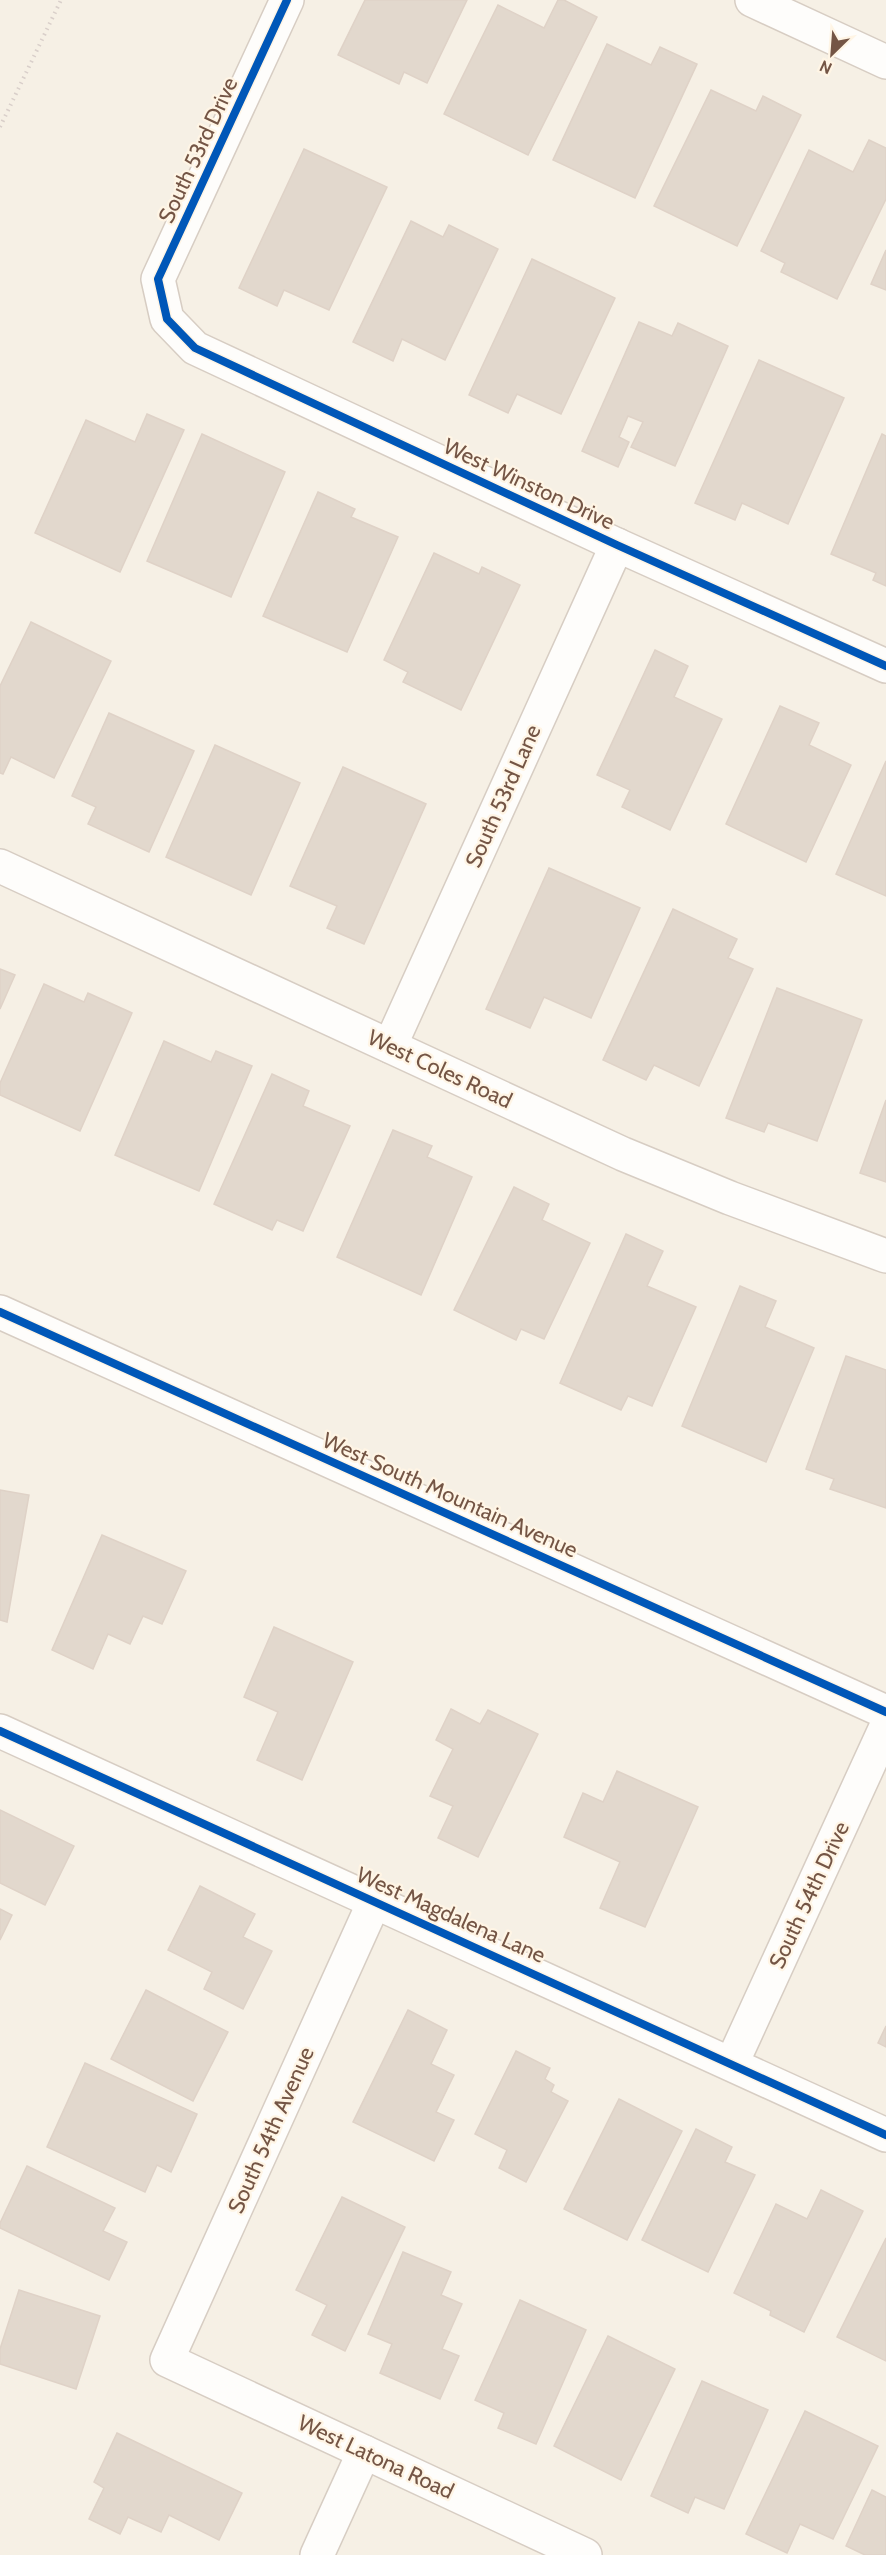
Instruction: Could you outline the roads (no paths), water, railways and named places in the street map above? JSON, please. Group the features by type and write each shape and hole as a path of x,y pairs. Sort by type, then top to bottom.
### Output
{"street":[{"name":"South 53rd Drive","path":"167,319 158,279 287,0"},
{"path":"752,0 886,62"},
{"name":"West Winston Drive","path":"167,319 195,348 617,545 886,666"},
{"name":"South 53rd Lane","path":"390,1046 617,545"},
{"name":"West Coles Road","path":"0,866 624,1154 730,1198 886,1256"},
{"name":"West South Mountain Avenue","path":"0,1312 886,1712"},
{"name":"South 54th Drive","path":"732,2063 886,1727"},
{"name":"West Magdalena Lane","path":"0,1731 375,1900 886,2135"},
{"name":"South 54th Avenue","path":"167,2360 375,1900"},
{"name":"West Latona Road","path":"167,2360 585,2555"},
{"path":"317,2555 364,2452"}]}
